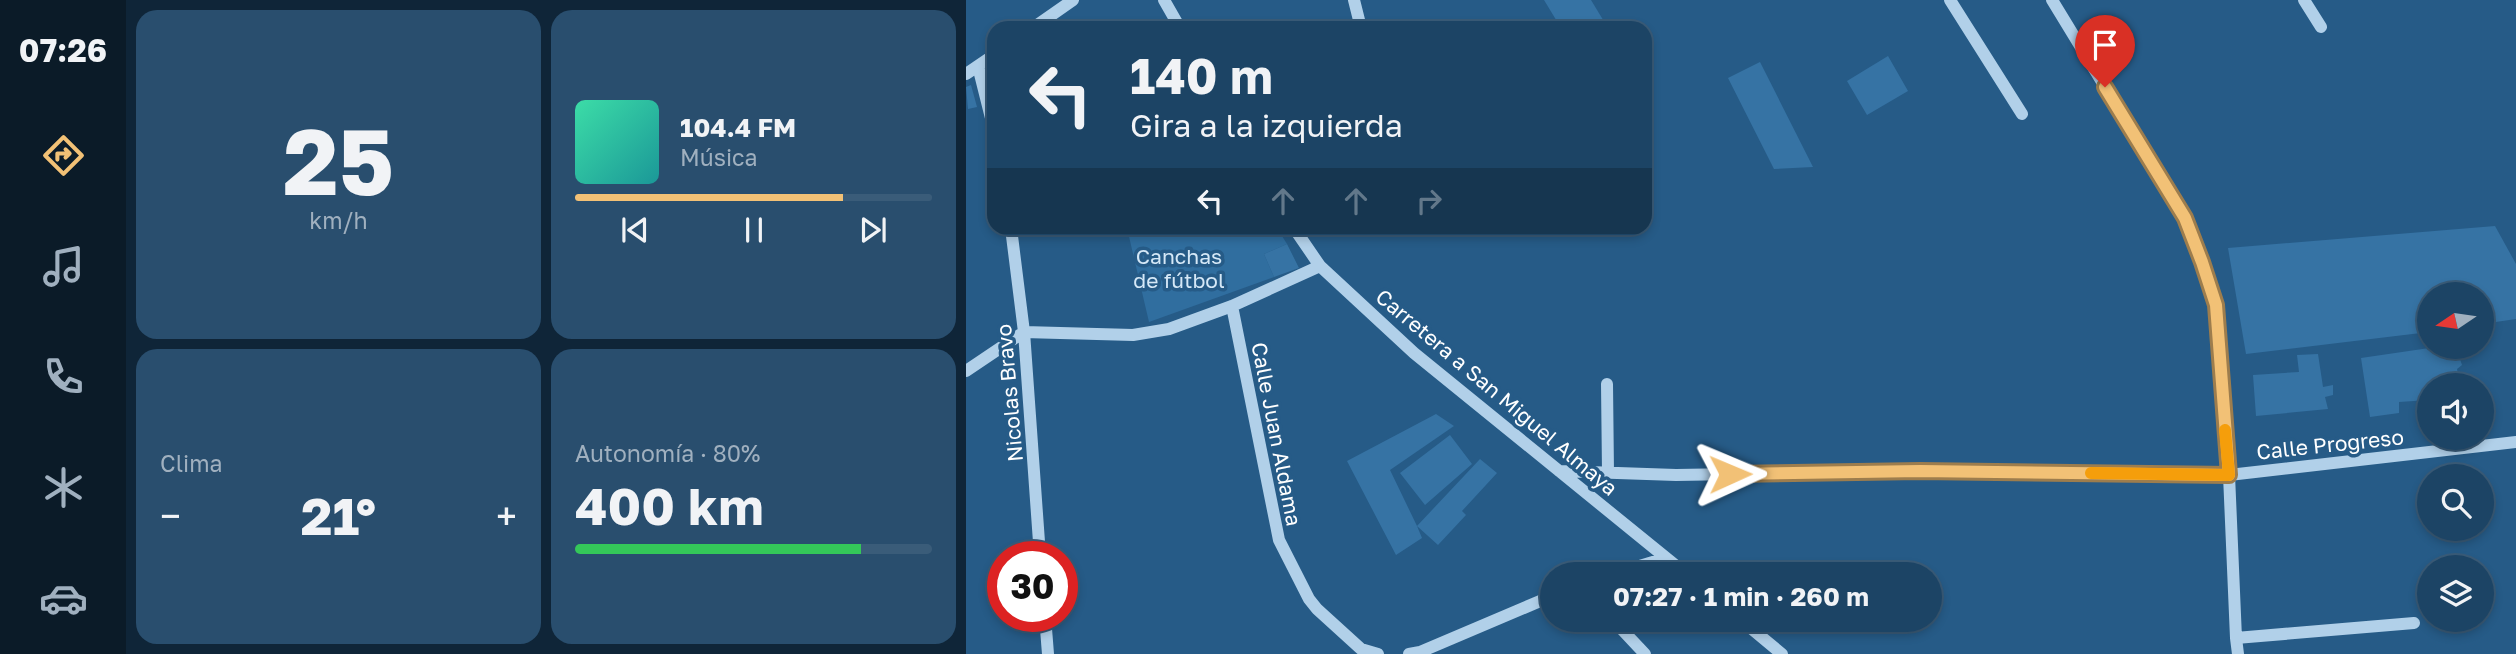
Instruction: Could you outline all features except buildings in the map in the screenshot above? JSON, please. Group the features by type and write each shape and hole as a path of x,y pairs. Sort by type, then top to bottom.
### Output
{"street":[{"path":"1043,21 1073,0"},
{"path":"1164,0 1176,21"},
{"path":"1354,0 1359,21"},
{"path":"1950,0 2022,114"},
{"path":"2052,0 2185,218 2216,305 2229,475 2238,654"},
{"path":"2304,0 2321,27"},
{"path":"966,74 987,60"},
{"path":"978,66 987,102"},
{"name":"Nicolas Bravo","path":"1012,235 1024,332 1039,541"},
{"name":"Carretera a San Miguel Almaya","path":"1299,235 1320,266 1414,353 1671,562"},
{"path":"966,371 1024,332 1133,335 1169,329 1232,306 1320,266"},
{"name":"Calle Juan Aldama","path":"1232,306 1279,540 1309,599 1360,652 1378,654"},
{"path":"1607,384 1608,473"},
{"name":"Calle Progreso","path":"1559,471 1676,475 1920,471 2229,475 2516,442"},
{"path":"1653,562 1666,558"},
{"path":"1409,654 1420,652 1540,601"},
{"path":"2236,638 2414,623"},
{"path":"1046,632 1048,654"},
{"path":"1624,632 1645,654"},
{"path":"1755,632 1782,654"}],"green space":[{"name":"Canchas de fútbol","path":"1129,235 1281,235 1287,244 1264,254 1274,277 1149,322"}],"slow traffic":[{"path":"2091,473 2229,475 2225,430"}],"route":[{"path":"1730,474 1920,471 2229,475 2216,305 2185,218 2105,87"}]}
